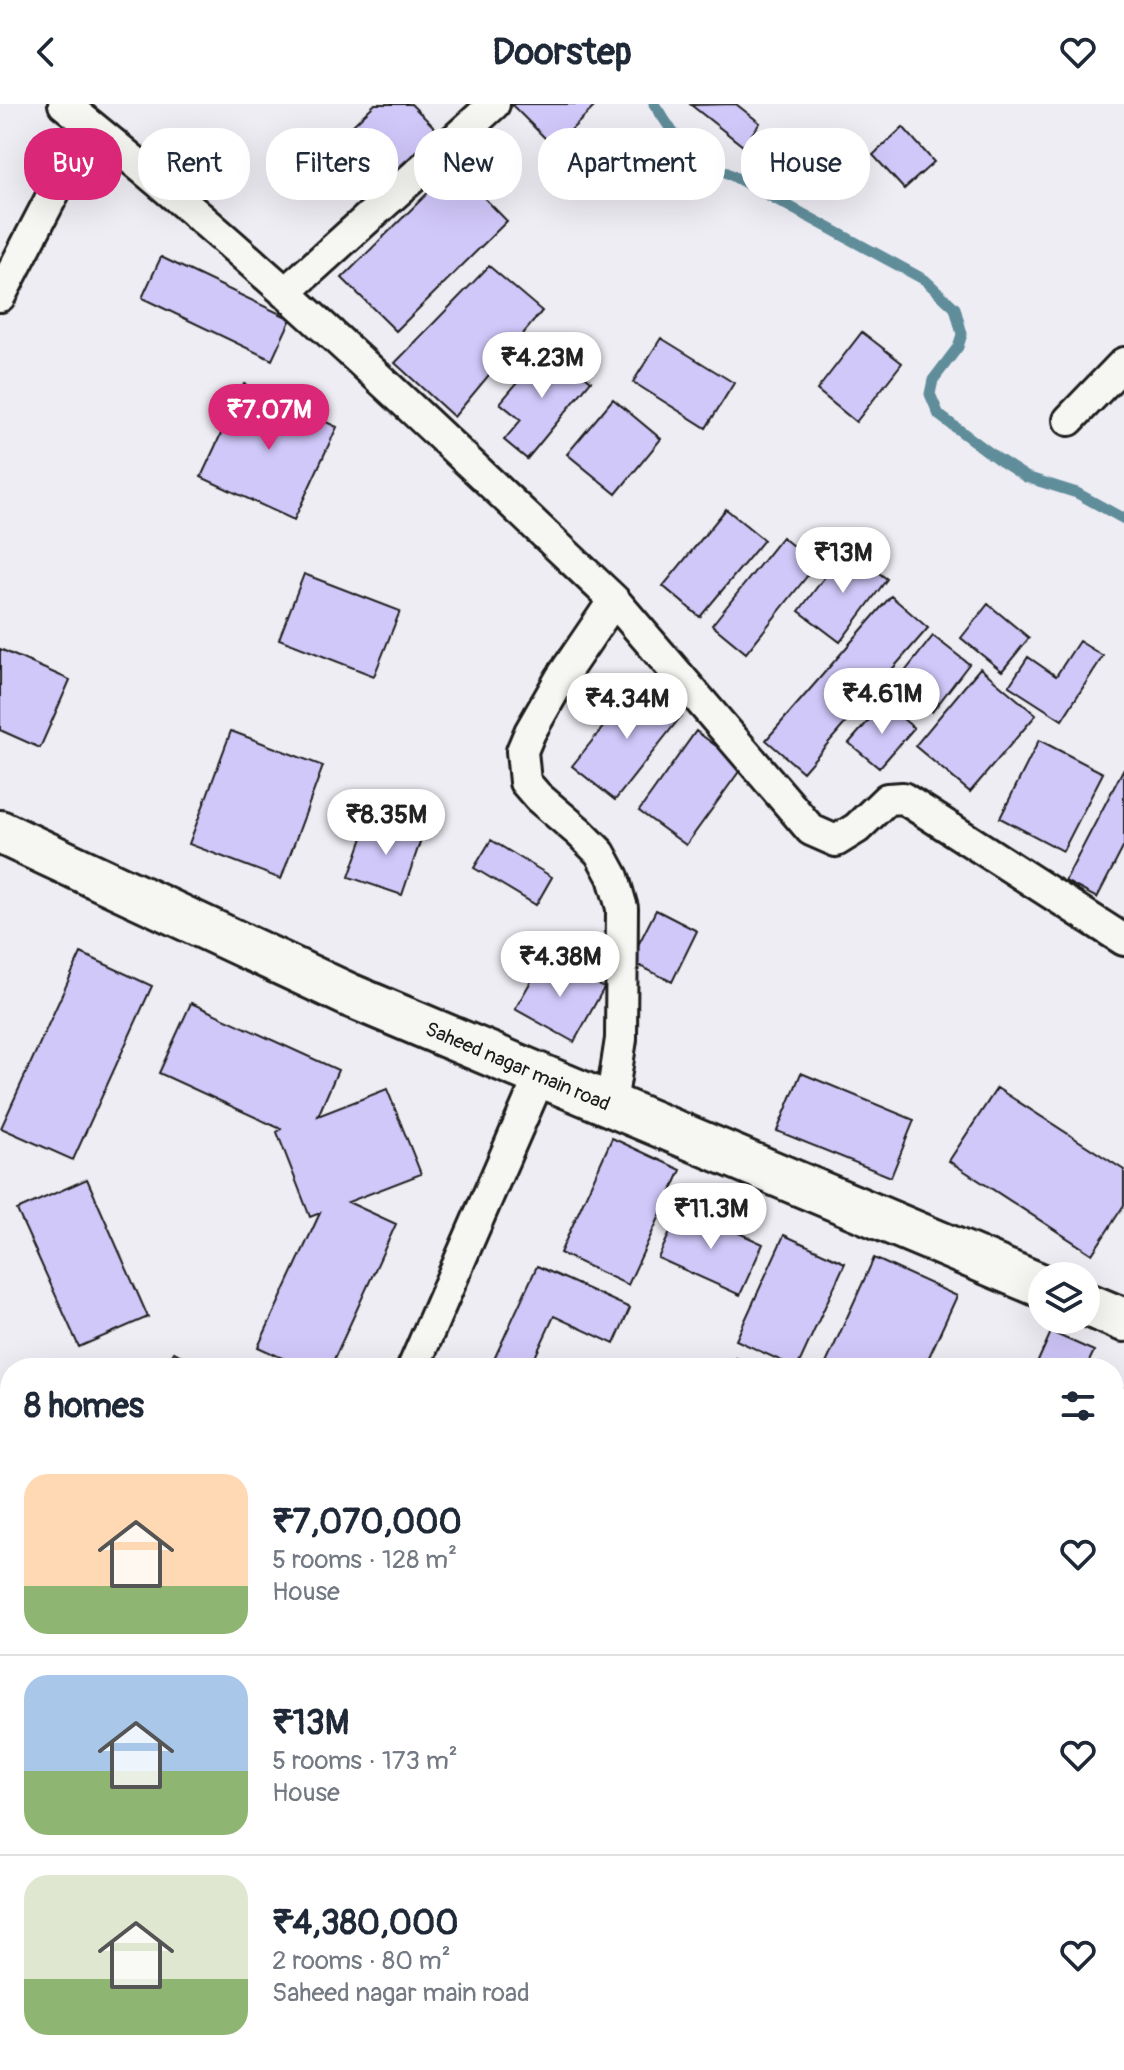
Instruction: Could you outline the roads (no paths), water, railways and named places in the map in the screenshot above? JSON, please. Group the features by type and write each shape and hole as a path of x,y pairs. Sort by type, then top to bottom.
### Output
{"street":[{"path":"64,104 285,293 415,411 614,600 811,830 836,841 857,828 887,799 903,798 1124,940"},
{"path":"285,293 494,104"},
{"path":"0,296 89,125"},
{"path":"1069,420 1124,363"},
{"path":"611,1104 621,1039 622,908 613,877 600,853 525,782 522,751 561,678 614,600"},
{"name":"Saheed nagar main road","path":"0,832 349,995 1028,1280"},
{"path":"417,1358 541,1074"},
{"path":"1100,1310 1124,1320"}],"waterway":[{"path":"654,104 674,134 696,156 925,280 955,308 962,334 958,347 933,380 930,394 939,415 1026,477 1077,493 1124,519"}]}
